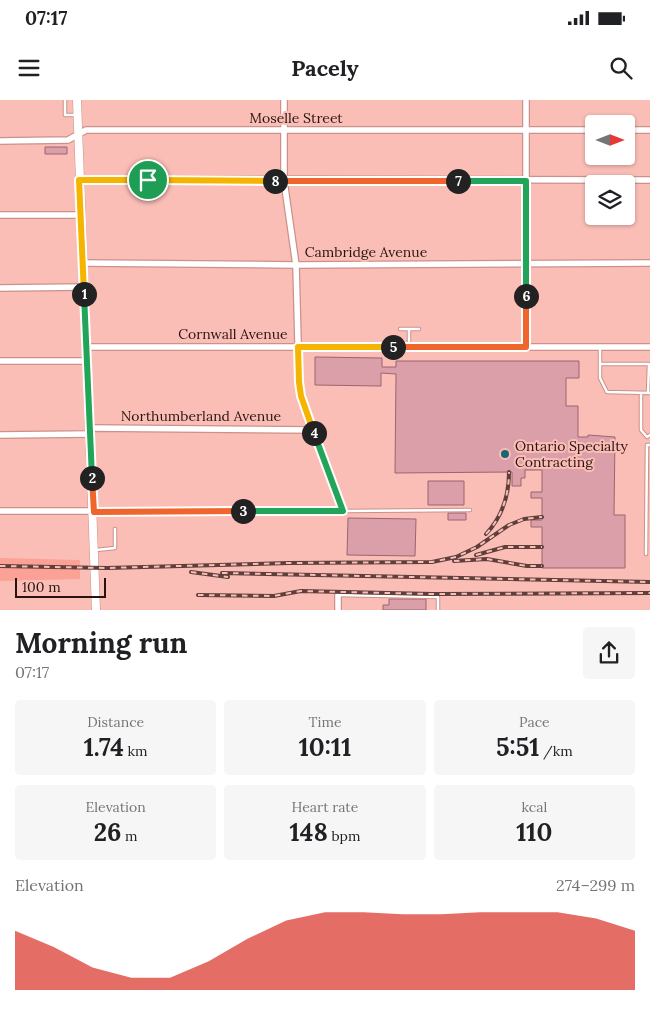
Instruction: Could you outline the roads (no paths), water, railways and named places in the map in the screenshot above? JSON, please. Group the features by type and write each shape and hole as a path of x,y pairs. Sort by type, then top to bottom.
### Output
{"street":[{"path":"77,100 94,512 96,610"},
{"path":"0,511 343,511 301,396 296,265 284,181 284,100"},
{"path":"526,100 526,347"},
{"name":"Moselle Street","path":"0,141 68,140 86,130 585,130"},
{"path":"635,130 650,130"},
{"path":"79,180 650,180"},
{"path":"0,215 81,214"},
{"name":"Cambridge Avenue","path":"83,263 296,265 650,263"},
{"path":"0,288 84,287"},
{"name":"Cornwall Avenue","path":"86,347 650,347"},
{"path":"0,361 87,361"},
{"name":"Northumberland Avenue","path":"0,435 90,431 313,430"},
{"path":"338,595 338,610"}],"lane":[{"path":"65,100 65,115 77,115"},
{"path":"400,329 418,329"},
{"path":"409,329 410,347"},
{"path":"600,347 600,364 600,378 607,392 649,393 650,364 600,364"},
{"path":"641,393 640,430 648,436 646,554"},
{"path":"343,511 470,510"},
{"path":"95,550 115,548 115,529"},
{"path":"338,595 438,597 438,610"}],"railway":[{"path":"486,534 500,513 506,497 509,472"},
{"path":"0,566 107,568 289,563 432,562 456,557 477,547 509,525 524,519 542,517"},
{"path":"476,555 505,547 542,547"},
{"path":"454,561 487,559 527,566 542,566"},
{"path":"191,572 228,577"},
{"path":"222,573 650,582"},
{"path":"198,595 274,596 301,591 432,594 650,593"}],"place":[{"name":"Ontario Specialty Contracting","path":"505,454"}]}
